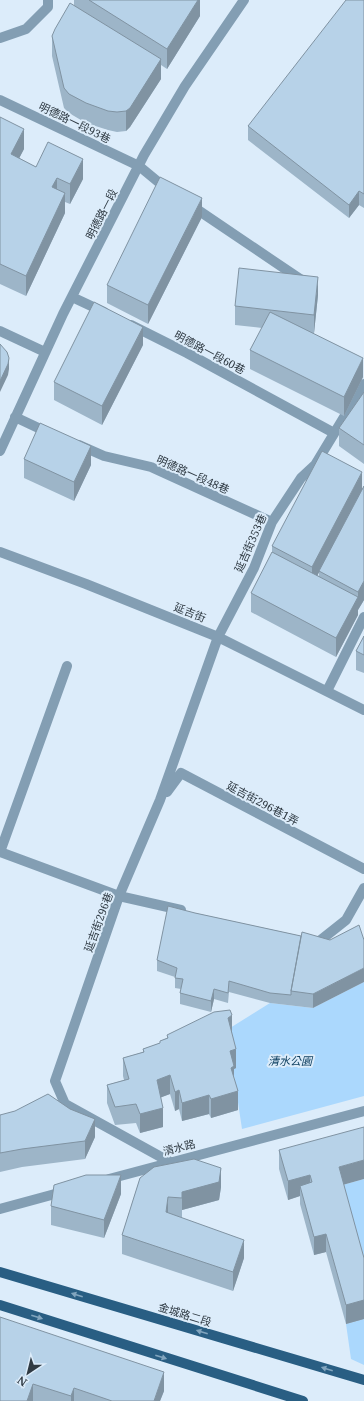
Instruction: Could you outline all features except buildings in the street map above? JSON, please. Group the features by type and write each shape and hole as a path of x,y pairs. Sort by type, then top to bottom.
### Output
{"main road":[{"name":"金城路二段","path":"0,1272 364,1380"},
{"path":"0,1305 303,1401"}],"street":[{"path":"0,38 26,29 48,7 48,0"},
{"name":"明德路一段","path":"0,451 45,352 139,166 185,86 244,0"},
{"name":"明德路一段93巷","path":"0,100 139,166 165,188 310,286"},
{"path":"72,297 112,316"},
{"name":"明德路一段60巷","path":"125,322 187,353 334,433"},
{"path":"0,331 45,352"},
{"name":"延吉街353巷","path":"218,637 254,568 272,522 301,478 318,467 334,433 364,384"},
{"path":"15,417 56,435"},
{"name":"明德路一段48巷","path":"70,441 104,456 151,467 272,522"},
{"name":"延吉街","path":"0,552 86,584 218,637 364,710"},
{"path":"327,691 364,617"},
{"name":"延吉街296巷","path":"170,1162 65,1104 55,1081 120,896 160,800 218,637"},
{"path":"67,666 0,852 120,896 188,912"},
{"name":"延吉街296巷1弄","path":"160,800 181,773 364,869"},
{"path":"302,940 318,943 346,920 364,888"},
{"name":"清水路","path":"99,1182 364,1111"},
{"path":"0,1209 76,1188"}],"green space":[{"name":"清水公園","path":"364,982 364,1096 242,1129 228,1036 230,1028 270,1003 313,1008"},
{"path":"364,1179 364,1278 339,1186"},
{"path":"364,1319 364,1365 351,1359 346,1324"}]}
